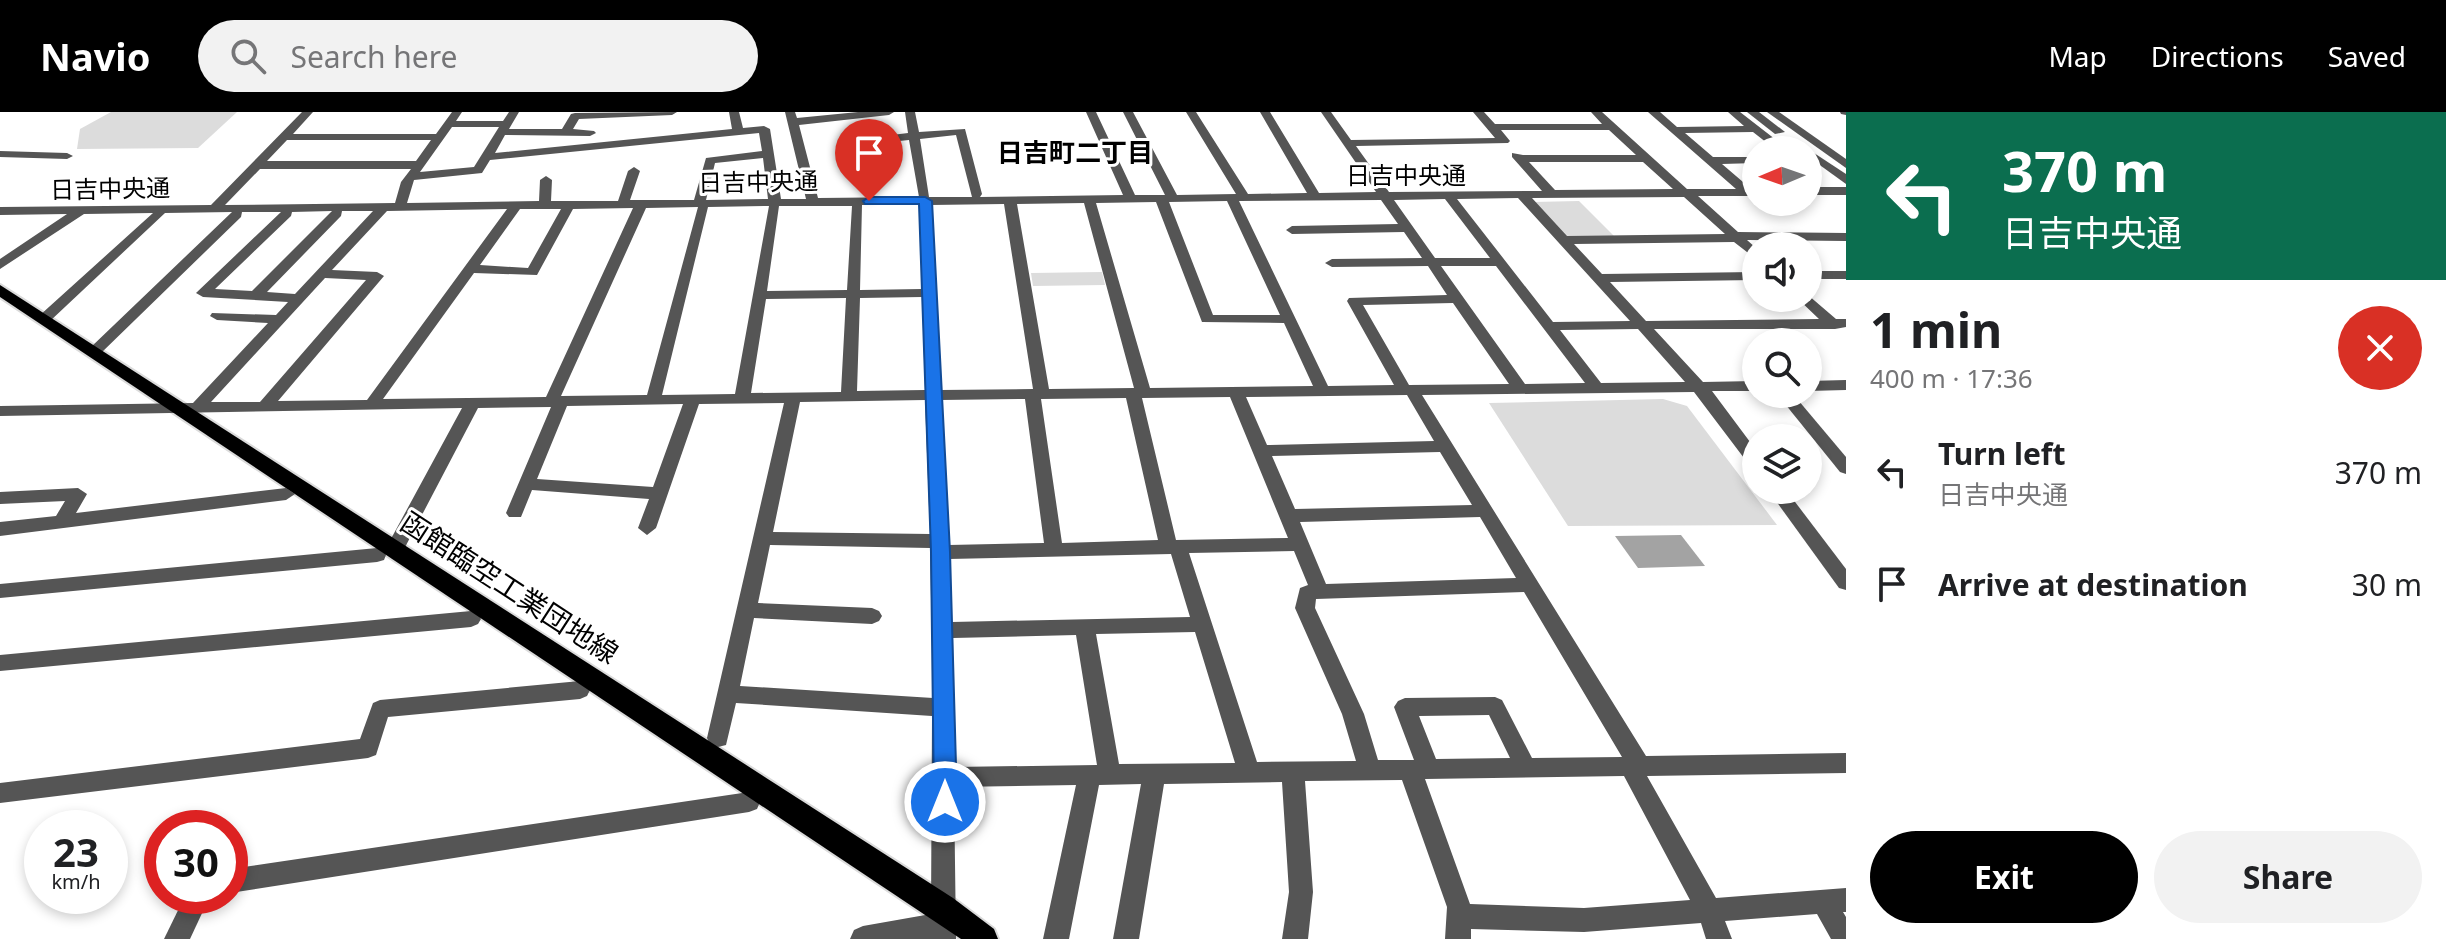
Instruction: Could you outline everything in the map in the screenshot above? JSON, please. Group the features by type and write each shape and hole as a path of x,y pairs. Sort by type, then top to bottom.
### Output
{"main road":[{"name":"函館臨空工業団地線","path":"2,294 190,408 386,552 943,924 984,939"}],"street":[{"path":"214,209 308,112"},
{"path":"400,206 410,177 457,112"},
{"path":"410,177 478,170 514,112"},
{"path":"565,133 575,116 672,112"},
{"path":"734,112 738,132"},
{"path":"742,399 774,205 760,112"},
{"path":"813,202 792,117 889,112"},
{"path":"863,939 943,924 945,708 941,547 925,198 910,112"},
{"path":"1091,112 1130,198"},
{"path":"1128,112 1167,198 1207,319 1288,319"},
{"path":"1191,112 1238,197 1288,319 1324,393"},
{"path":"1265,112 1315,196"},
{"path":"1326,112 1521,390"},
{"path":"1478,112 1552,194"},
{"path":"1596,112 1742,242"},
{"path":"1653,112 1742,184"},
{"path":"1733,112 1766,136"},
{"path":"1752,112 1785,136"},
{"path":"1772,112 1841,164 1846,180"},
{"path":"449,124 590,133"},
{"path":"1492,127 1612,127"},
{"path":"485,157 672,145 764,129"},
{"path":"1673,130 1757,129"},
{"path":"860,142 961,131 976,194"},
{"path":"285,137 439,137"},
{"path":"1347,143 1504,141"},
{"path":"0,154 67,156"},
{"path":"653,401 710,160 766,154"},
{"path":"1822,157 1841,164"},
{"path":"1521,159 1645,158"},
{"path":"1711,161 1742,160"},
{"path":"256,165 418,165"},
{"path":"623,204 634,171"},
{"path":"545,205 546,180"},
{"path":"1822,191 1846,191"},
{"name":"日吉中央通","path":"0,211 774,205 925,198 1010,200 1742,192"},
{"path":"1448,195 1598,389"},
{"path":"1522,195 1697,387 1742,444"},
{"path":"1089,199 1174,548 1202,624 1249,773"},
{"path":"1010,200 1037,394 1054,550"},
{"path":"515,513 556,402 641,204"},
{"path":"469,269 529,276 569,205"},
{"path":"190,408 279,319 384,206"},
{"path":"372,404 516,206"},
{"path":"849,398 857,207"},
{"path":"0,265 81,210"},
{"path":"287,213 203,293 299,298"},
{"path":"255,296 337,213"},
{"path":"44,319 159,214"},
{"path":"95,351 237,214"},
{"path":"1292,230 1408,228"},
{"path":"1563,240 1846,237"},
{"path":"1332,263 1499,262"},
{"path":"265,406 377,276 321,274"},
{"path":"1822,275 1846,275"},
{"path":"1596,278 1742,276"},
{"path":"759,295 930,293"},
{"path":"1458,299 1354,301 1530,585 1635,766 1708,908 1719,939"},
{"path":"1822,311 1839,323 1846,335"},
{"path":"217,316 279,319"},
{"path":"1549,326 1839,323"},
{"path":"1822,386 1846,385"},
{"path":"0,411 1138,392 1237,394 1742,386"},
{"path":"1237,394 1320,591"},
{"path":"718,738 793,399"},
{"path":"647,528 693,400"},
{"path":"0,591 386,552 473,403"},
{"path":"1797,408 1846,468"},
{"path":"1260,451 1445,446"},
{"path":"526,484 660,494"},
{"path":"0,498 78,494 61,523"},
{"path":"0,529 286,494"},
{"path":"1788,504 1844,578"},
{"path":"1288,516 1485,511"},
{"path":"763,538 1054,550 1300,544"},
{"path":"1370,770 1353,714 1305,608 1307,593 1530,585"},
{"path":"747,610 872,616"},
{"path":"0,663 471,619"},
{"path":"943,630 1202,624"},
{"path":"1056,939 1099,775 1085,627"},
{"path":"0,793 368,748 380,709 580,690"},
{"path":"727,694 945,708"},
{"path":"1526,768 1495,706 1405,707 1459,928 1587,930 1708,908 1834,900 1845,939"},
{"path":"945,777 1846,763"},
{"path":"1293,772 1301,892 1295,939"},
{"path":"1126,939 1154,775"},
{"path":"248,878 749,802"},
{"path":"177,939 189,914"}],"shaded area":[{"path":"111,112 237,112 198,148 77,149 80,129"},
{"path":"1579,201 1614,236 1565,236 1533,202"},
{"path":"1102,272 1105,285 1033,286 1031,273"},
{"path":"1663,399 1687,406 1742,479 1742,504 1761,504 1777,525 1568,526 1489,403"},
{"path":"1681,535 1705,566 1638,568 1615,536"}],"district":[{"name":"日吉町二丁目","path":"1075,152"}],"route":[{"path":"869,201 925,201 941,552 945,802"}]}
